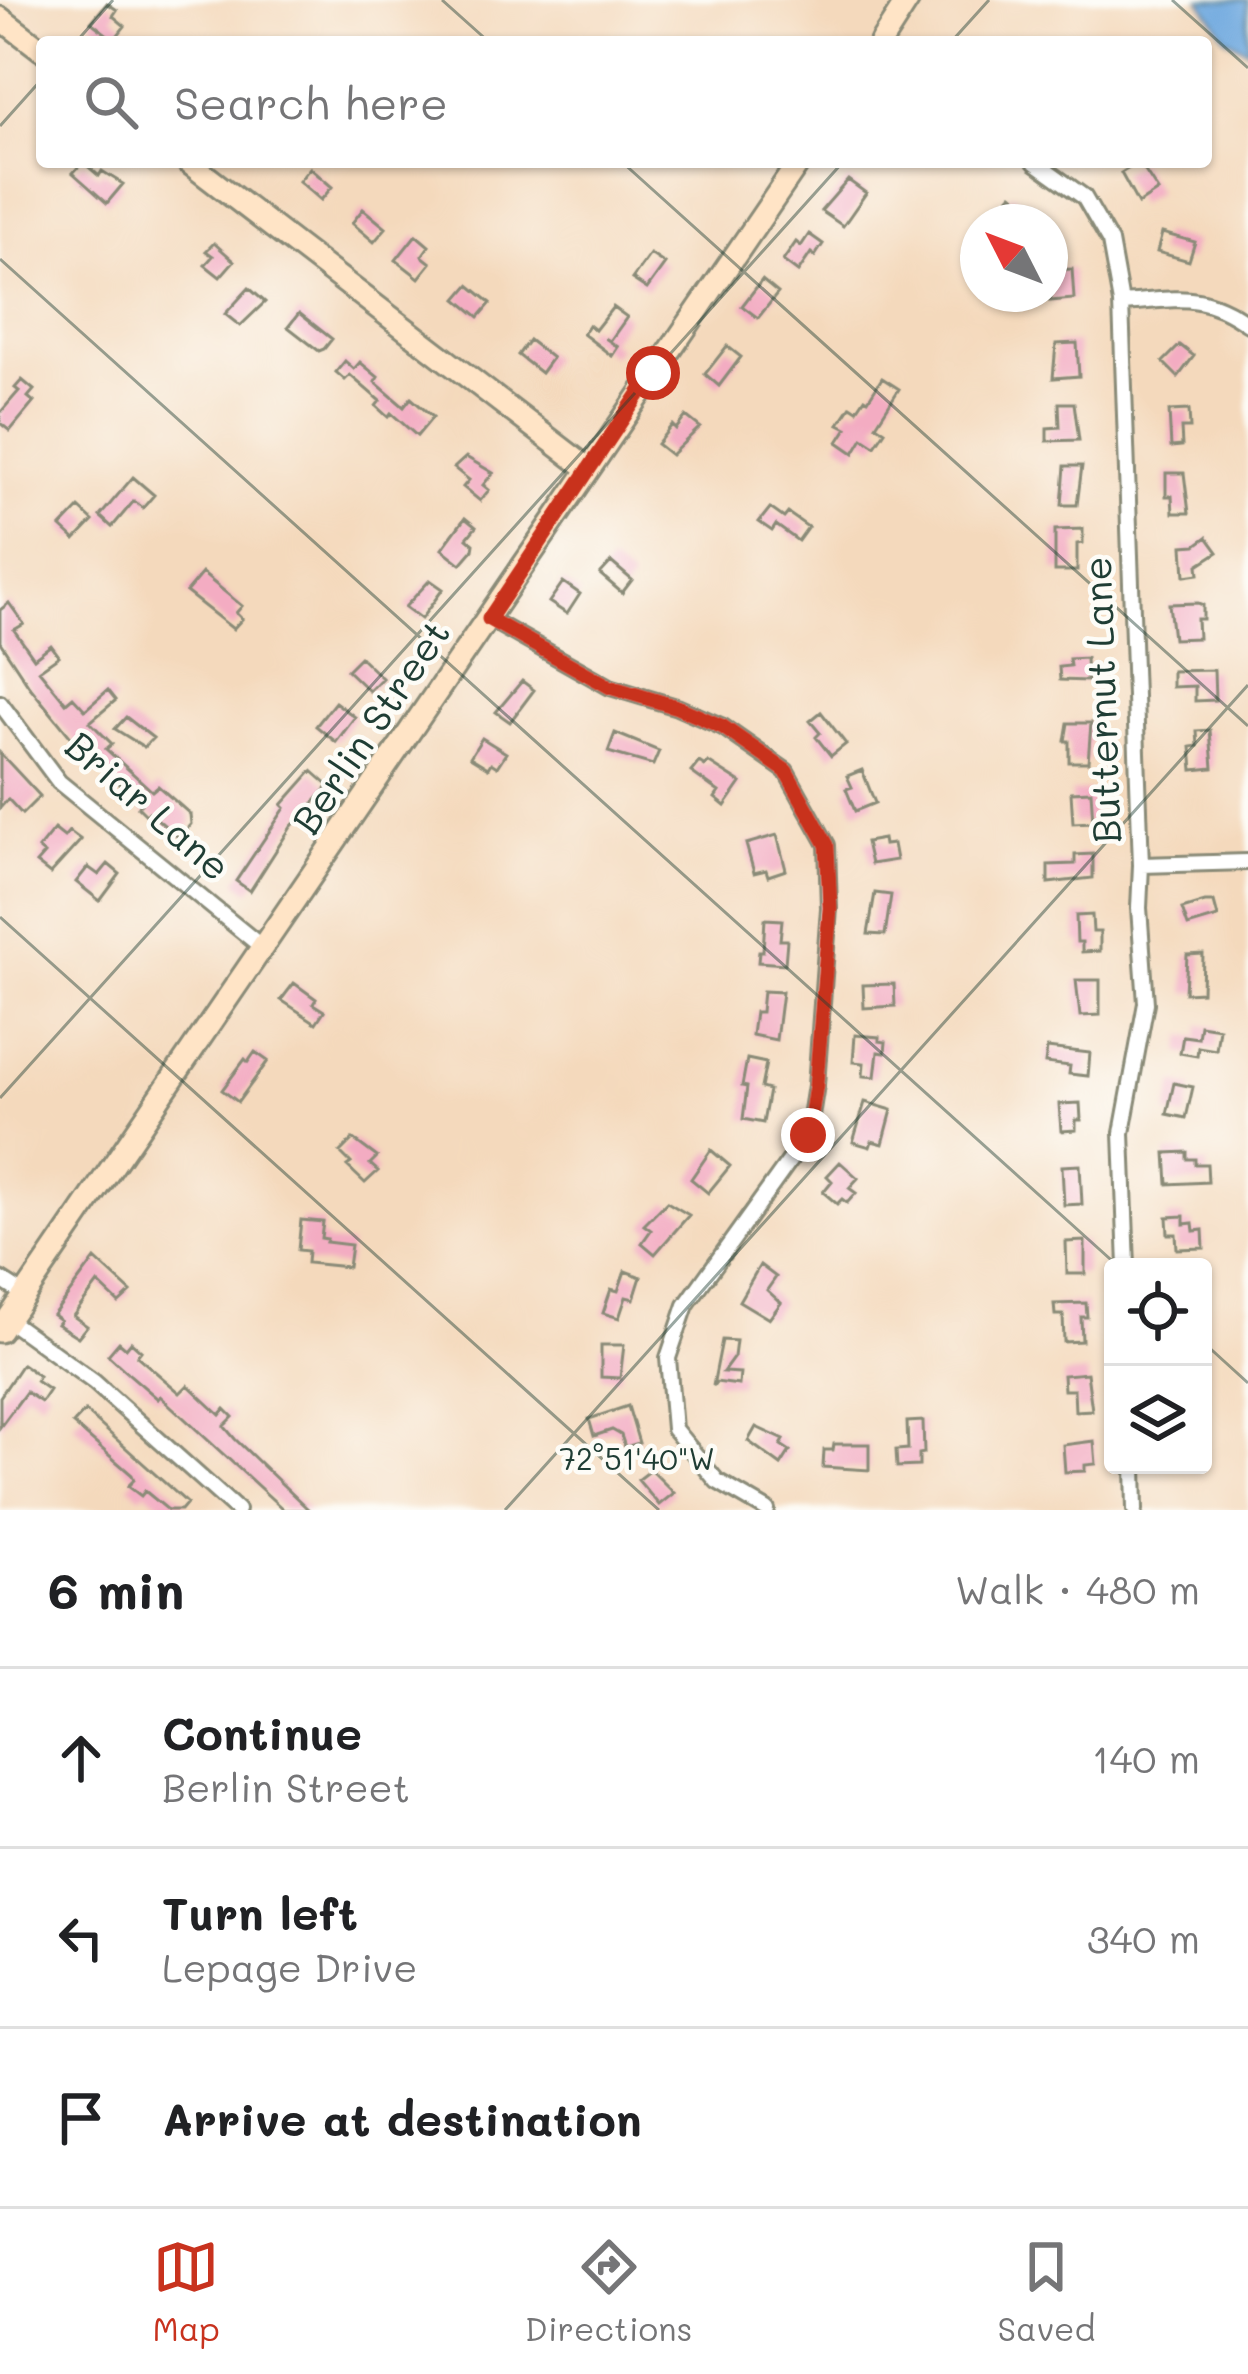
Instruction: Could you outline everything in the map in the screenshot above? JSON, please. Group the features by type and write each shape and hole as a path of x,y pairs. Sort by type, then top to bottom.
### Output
{"main road":[{"path":"885,36 908,0"},
{"path":"0,18 36,45"},
{"path":"196,168 587,468"},
{"name":"Berlin Street","path":"4,1326 795,168"}],"street":[{"name":"Butternut Lane","path":"1043,168 1084,197 1110,242 1121,303 1139,908 1146,1003 1122,1133 1127,1258"},
{"path":"1121,303 1184,299 1217,303 1248,324"},
{"path":"489,619 610,687 723,727 786,771 827,845 830,908 808,1135 686,1304 668,1358 674,1430 717,1481 767,1510"},
{"name":"Briar Lane","path":"0,703 59,782 263,948"},
{"path":"1141,865 1248,862"},
{"path":"0,1279 25,1294"},
{"path":"4,1326 94,1382 237,1510"},
{"path":"1133,1474 1135,1510"}],"water":[{"path":"1200,0 1248,0 1248,50 1226,37"}],"building":[{"path":"107,3 125,26 117,36 109,36 91,22"},
{"path":"90,168 123,184 107,203 73,173"},
{"path":"310,168 332,187 321,200 299,181"},
{"path":"1143,168 1158,191 1138,204 1121,173"},
{"path":"848,180 866,193 843,226 821,211"},
{"path":"1012,194 1024,204 1003,204"},
{"path":"363,209 386,228 374,242 352,223"},
{"path":"1162,233 1195,242 1189,261 1157,252"},
{"path":"809,234 823,244 798,272 783,261 796,242 801,246"},
{"path":"416,235 429,246 422,256 431,263 419,278 396,260"},
{"path":"214,243 234,261 220,277 205,265 213,256 206,251"},
{"path":"650,254 665,264 647,289 632,279"},
{"path":"1068,269 1072,269 1074,299 1068,300"},
{"path":"762,280 778,293 758,318 742,306"},
{"path":"469,285 491,303 479,317 457,299"},
{"path":"249,288 265,302 240,326 225,314"},
{"path":"613,307 627,317 610,341 605,338 618,347 612,356 583,334 589,325 595,330"},
{"path":"299,313 332,339 324,349 319,351 288,327"},
{"path":"529,340 552,358 541,373 518,355"},
{"path":"1077,343 1079,376 1053,378 1056,344"},
{"path":"1180,345 1194,356 1178,377 1163,362"},
{"path":"727,346 741,357 719,386 705,374"},
{"path":"345,361 354,369 360,362 404,407 411,398 433,417 417,436 391,413 388,417 376,406 380,401 350,375 345,380 336,372"},
{"path":"882,378 899,389 876,425 885,431 875,446 863,438 854,453 838,442 847,428 839,424 851,406 857,410 868,400"},
{"path":"22,380 34,390 28,397 34,402 10,431 0,423 0,413 19,391 15,388"},
{"path":"1059,403 1074,403 1079,440 1047,441 1047,428 1060,427"},
{"path":"1189,410 1190,428 1181,428 1182,446 1171,447 1169,411"},
{"path":"686,416 700,427 671,455 657,444"},
{"path":"466,457 493,473 483,485 489,490 480,501 463,487 469,480 454,468"},
{"path":"1065,466 1082,466 1077,505 1062,505"},
{"path":"1166,473 1184,473 1189,513 1173,513 1172,496 1166,496"},
{"path":"133,477 154,495 143,508 134,501 112,527 100,516"},
{"path":"79,508 93,521 75,540 61,527"},
{"path":"770,508 808,527 798,541 776,525 772,531 759,522"},
{"path":"465,518 476,527 467,538 473,550 461,564 442,549"},
{"path":"1083,529 1083,543 1077,544 1077,571 1055,571 1055,530"},
{"path":"1207,537 1218,552 1198,565 1199,574 1185,576 1183,546 1196,545"},
{"path":"611,562 632,580 622,593 600,574"},
{"path":"202,573 242,606 236,613 242,619 233,629 186,592"},
{"path":"430,580 443,589 421,619 405,607"},
{"path":"563,582 580,594 567,614 549,602"},
{"path":"9,603 24,624 14,630 34,658 51,645 59,656 39,670 66,703 73,697 85,710 108,690 116,700 90,722 112,744 106,749 152,791 158,786 190,814 191,824 179,838 138,807 141,804 78,746 29,686 0,642 0,610"},
{"path":"1169,604 1203,605 1203,619 1197,619 1198,638 1173,639"},
{"path":"360,657 382,678 369,691 347,670"},
{"path":"1086,658 1087,681 1060,680 1059,667 1070,666 1069,659"},
{"path":"1214,670 1215,700 1195,701 1195,686 1172,687 1172,671"},
{"path":"522,681 534,690 510,722 496,712"},
{"path":"335,702 355,717 336,742 316,726"},
{"path":"821,712 846,744 831,756 810,721"},
{"path":"126,717 153,738 144,747 115,729"},
{"path":"1068,723 1091,723 1088,762 1069,762"},
{"path":"1210,730 1213,768 1193,770 1191,747 1198,746 1197,731"},
{"path":"615,733 659,751 653,765 608,752"},
{"path":"482,738 506,753 497,767 491,763 488,768 470,757"},
{"path":"0,753 40,796 22,814 8,799 0,808"},
{"path":"699,762 705,766 708,762 741,783 725,806 715,798 719,792 691,772"},
{"path":"862,770 875,803 855,811 846,789 852,787 847,776"},
{"path":"312,771 329,786 291,827 250,891 236,881 285,808 282,805"},
{"path":"1091,791 1093,822 1073,823 1071,792"},
{"path":"54,829 64,837 69,831 81,840 50,874 36,863 44,854 38,849"},
{"path":"777,835 786,870 768,876 766,870 754,873 746,844"},
{"path":"883,839 884,845 893,844 896,860 871,864 866,842"},
{"path":"1093,854 1093,878 1048,883 1048,865 1075,864 1075,855"},
{"path":"108,864 120,874 100,901 76,882 88,867 99,875"},
{"path":"875,893 891,895 885,935 868,934"},
{"path":"1214,902 1218,917 1188,926 1182,909"},
{"path":"1092,915 1093,932 1100,932 1100,951 1082,952 1076,916"},
{"path":"765,919 782,920 780,940 787,940 785,964 758,962"},
{"path":"1203,954 1202,992 1185,993 1187,955"},
{"path":"1076,980 1100,980 1100,1015 1080,1016"},
{"path":"294,983 324,1011 316,1023 281,1000"},
{"path":"894,984 895,1006 864,1008 863,985"},
{"path":"763,991 782,992 776,1040 752,1035"},
{"path":"1200,1025 1219,1028 1216,1050 1198,1047 1197,1056 1180,1053 1183,1036 1198,1038"},
{"path":"855,1035 886,1042 885,1053 878,1052 875,1077 863,1076 864,1063 853,1062"},
{"path":"1047,1048 1090,1053 1088,1076 1069,1074 1070,1066 1045,1063"},
{"path":"255,1052 268,1061 238,1102 222,1090"},
{"path":"747,1059 766,1063 761,1088 769,1090 763,1123 743,1119"},
{"path":"1174,1083 1193,1087 1186,1118 1167,1114"},
{"path":"865,1102 892,1110 883,1144 872,1141 870,1147 853,1142"},
{"path":"1080,1103 1076,1130 1061,1131 1059,1104"},
{"path":"353,1139 377,1157 370,1164 378,1171 365,1183 340,1152"},
{"path":"711,1150 730,1166 708,1193 691,1179"},
{"path":"1187,1152 1187,1159 1195,1159 1195,1164 1207,1164 1208,1182 1168,1184 1166,1153"},
{"path":"840,1162 858,1178 849,1188 856,1193 847,1203 842,1199 837,1204 823,1192 832,1181 827,1176"},
{"path":"1080,1165 1082,1204 1064,1205 1062,1166"},
{"path":"667,1202 689,1215 655,1254 642,1243 651,1230 644,1225"},
{"path":"1184,1216 1184,1224 1193,1223 1194,1231 1203,1230 1204,1248 1177,1249 1176,1234 1168,1234 1167,1217"},
{"path":"301,1220 323,1222 321,1238 326,1242 351,1245 348,1267 307,1263 308,1251 298,1250"},
{"path":"1085,1241 1085,1274 1067,1274 1066,1242"},
{"path":"95,1259 131,1292 119,1303 98,1283 73,1316 87,1326 78,1337 57,1324 60,1320 53,1315"},
{"path":"760,1265 776,1277 767,1290 781,1303 769,1319 739,1301"},
{"path":"625,1271 641,1277 634,1299 626,1297 619,1318 603,1313 611,1289 618,1291"},
{"path":"1086,1303 1082,1341 1064,1342 1063,1315 1055,1315 1054,1304"},
{"path":"722,1340 736,1341 734,1357 723,1372 740,1373 739,1385 716,1382 713,1386"},
{"path":"119,1342 126,1348 131,1342 141,1351 137,1356 180,1393 188,1385 220,1415 225,1409 233,1417 224,1426 309,1510 284,1510 160,1396 158,1399 130,1375 108,1355"},
{"path":"601,1345 624,1345 620,1378 601,1377"},
{"path":"22,1364 49,1390 41,1402 26,1392 0,1427 0,1397"},
{"path":"1087,1373 1092,1410 1075,1411 1074,1390 1064,1390 1063,1375"},
{"path":"628,1406 639,1443 625,1447 621,1435 612,1430 594,1436 589,1419"},
{"path":"85,1411 187,1503 181,1510 168,1510 145,1491 141,1496 128,1486 132,1475 73,1424"},
{"path":"923,1421 924,1453 919,1454 919,1466 897,1467 896,1450 908,1449 907,1422"},
{"path":"756,1427 784,1440 781,1445 790,1451 781,1465 748,1441"},
{"path":"1094,1441 1096,1464 1085,1465 1085,1471 1065,1472 1063,1445"},
{"path":"834,1444 869,1444 869,1470 823,1467 824,1450 833,1450"},
{"path":"651,1470 674,1493 659,1505 638,1480"}],"route":[{"path":"653,373 489,619 610,687 723,727 786,771 827,845 830,908 808,1135"}]}
